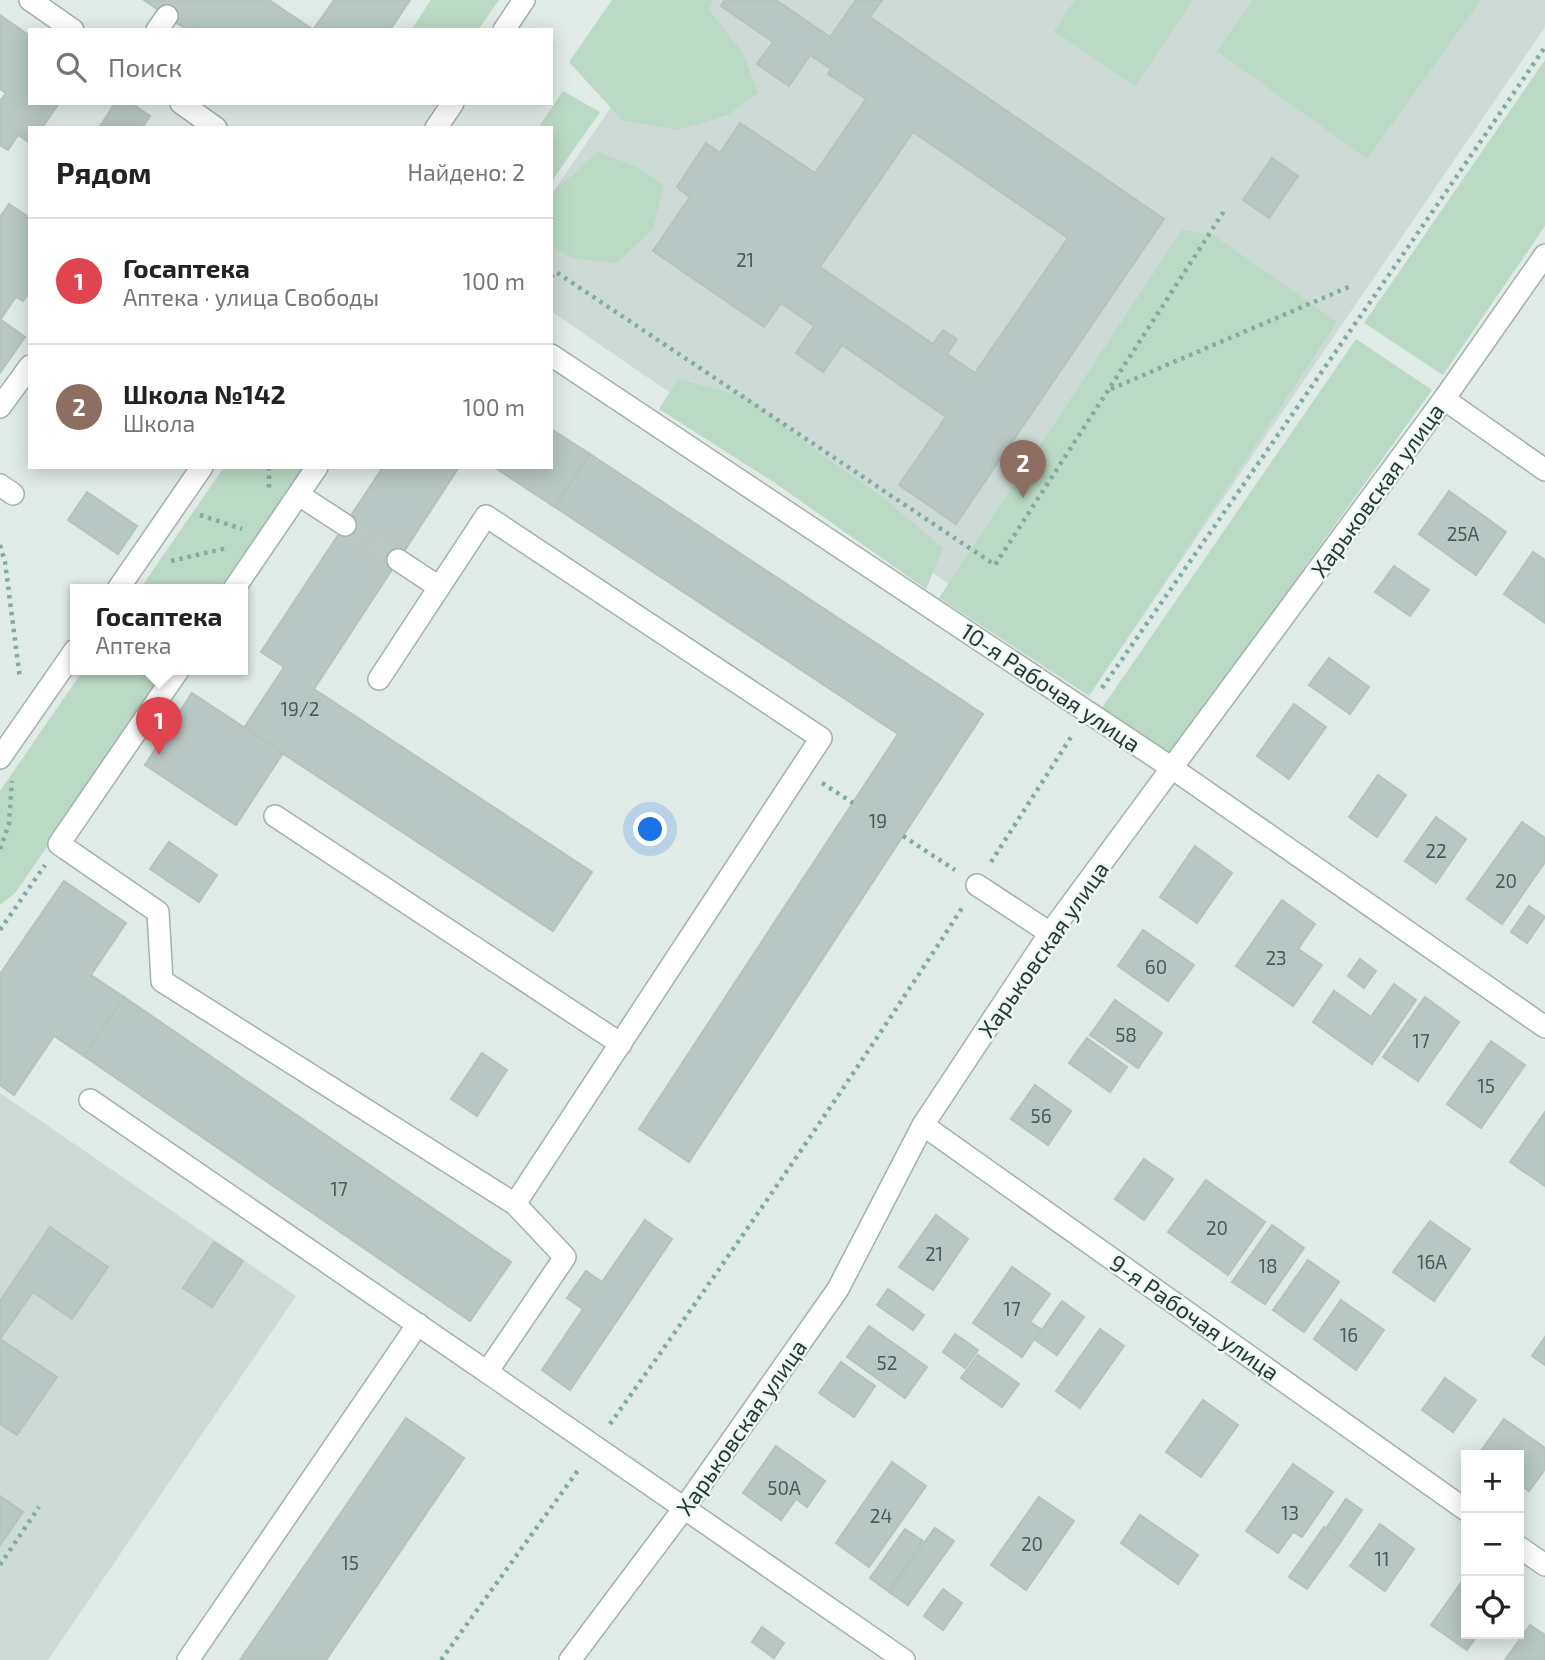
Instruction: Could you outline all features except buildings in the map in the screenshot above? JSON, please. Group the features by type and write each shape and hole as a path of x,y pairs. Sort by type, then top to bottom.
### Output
{"street":[{"path":"30,0 70,28"},
{"path":"505,28 524,0"},
{"path":"183,105 205,125"},
{"path":"437,126 452,105"},
{"name":"Харьковская улица","path":"569,1660 685,1507 838,1290 923,1125 1050,933 1444,399 1545,255"},
{"name":"10-я Рабочая улица","path":"553,356 1172,768 1545,1027"},
{"path":"0,408 28,369"},
{"path":"1444,399 1545,470"},
{"path":"124,580 201,469"},
{"path":"237,584 316,469"},
{"path":"299,495 345,525"},
{"path":"379,679 486,516 821,738 516,1204"},
{"path":"398,560 439,587"},
{"path":"0,758 70,657"},
{"path":"175,675 59,844 158,912 162,981 516,1204 565,1257 486,1372"},
{"path":"275,816 621,1044"},
{"path":"977,885 1050,933"},
{"path":"90,1100 904,1660"},
{"name":"9-я Рабочая улица","path":"923,1125 1461,1506"},
{"path":"188,1660 418,1324"},
{"path":"1524,1550 1545,1565"}],"path":[{"path":"441,1660 697,1302 880,1034 1087,711 1545,47"},
{"path":"553,275 556,272 995,565 1226,208"},
{"path":"1108,390 1351,286"},
{"path":"175,507 269,538"},
{"path":"124,580 269,538"},
{"path":"801,769 853,803"},
{"path":"903,836 977,885"},
{"path":"0,930 59,844"},
{"path":"0,1565 39,1507"}],"shaded area":[{"path":"684,0 1545,0 1545,27 1096,685 553,312 553,192"},
{"path":"0,1093 296,1296 48,1660 0,1660"}],"green space":[{"path":"431,0 499,0 479,28 412,28"},
{"path":"612,0 713,0 709,10 743,53 758,93 728,115 677,130 622,120 569,62"},
{"path":"1075,0 1193,0 1135,86 1054,31"},
{"path":"1253,0 1481,0 1367,159 1217,51"},
{"path":"1545,60 1545,226 1443,375 1364,323"},
{"path":"563,91 600,112 553,179 553,126 539,126"},
{"path":"598,152 635,166 664,185 653,229 617,263 571,258 553,246 553,192"},
{"path":"1182,230 1212,234 1337,322 1089,696 939,598"},
{"path":"1356,339 1432,390 1170,754 1102,708"},
{"path":"678,379 747,397 885,499 943,548 926,589 772,481 659,409"},
{"path":"223,469 310,469 229,584 143,584"},
{"path":"80,675 166,675 15,893 0,905 0,791"}],"tunnel":[{"path":"167,16 178,0"},
{"path":"345,525 398,560"}],"place":[{"name":"Школа №142","path":"1023,498"},
{"name":"Госаптека","path":"159,755"}]}
